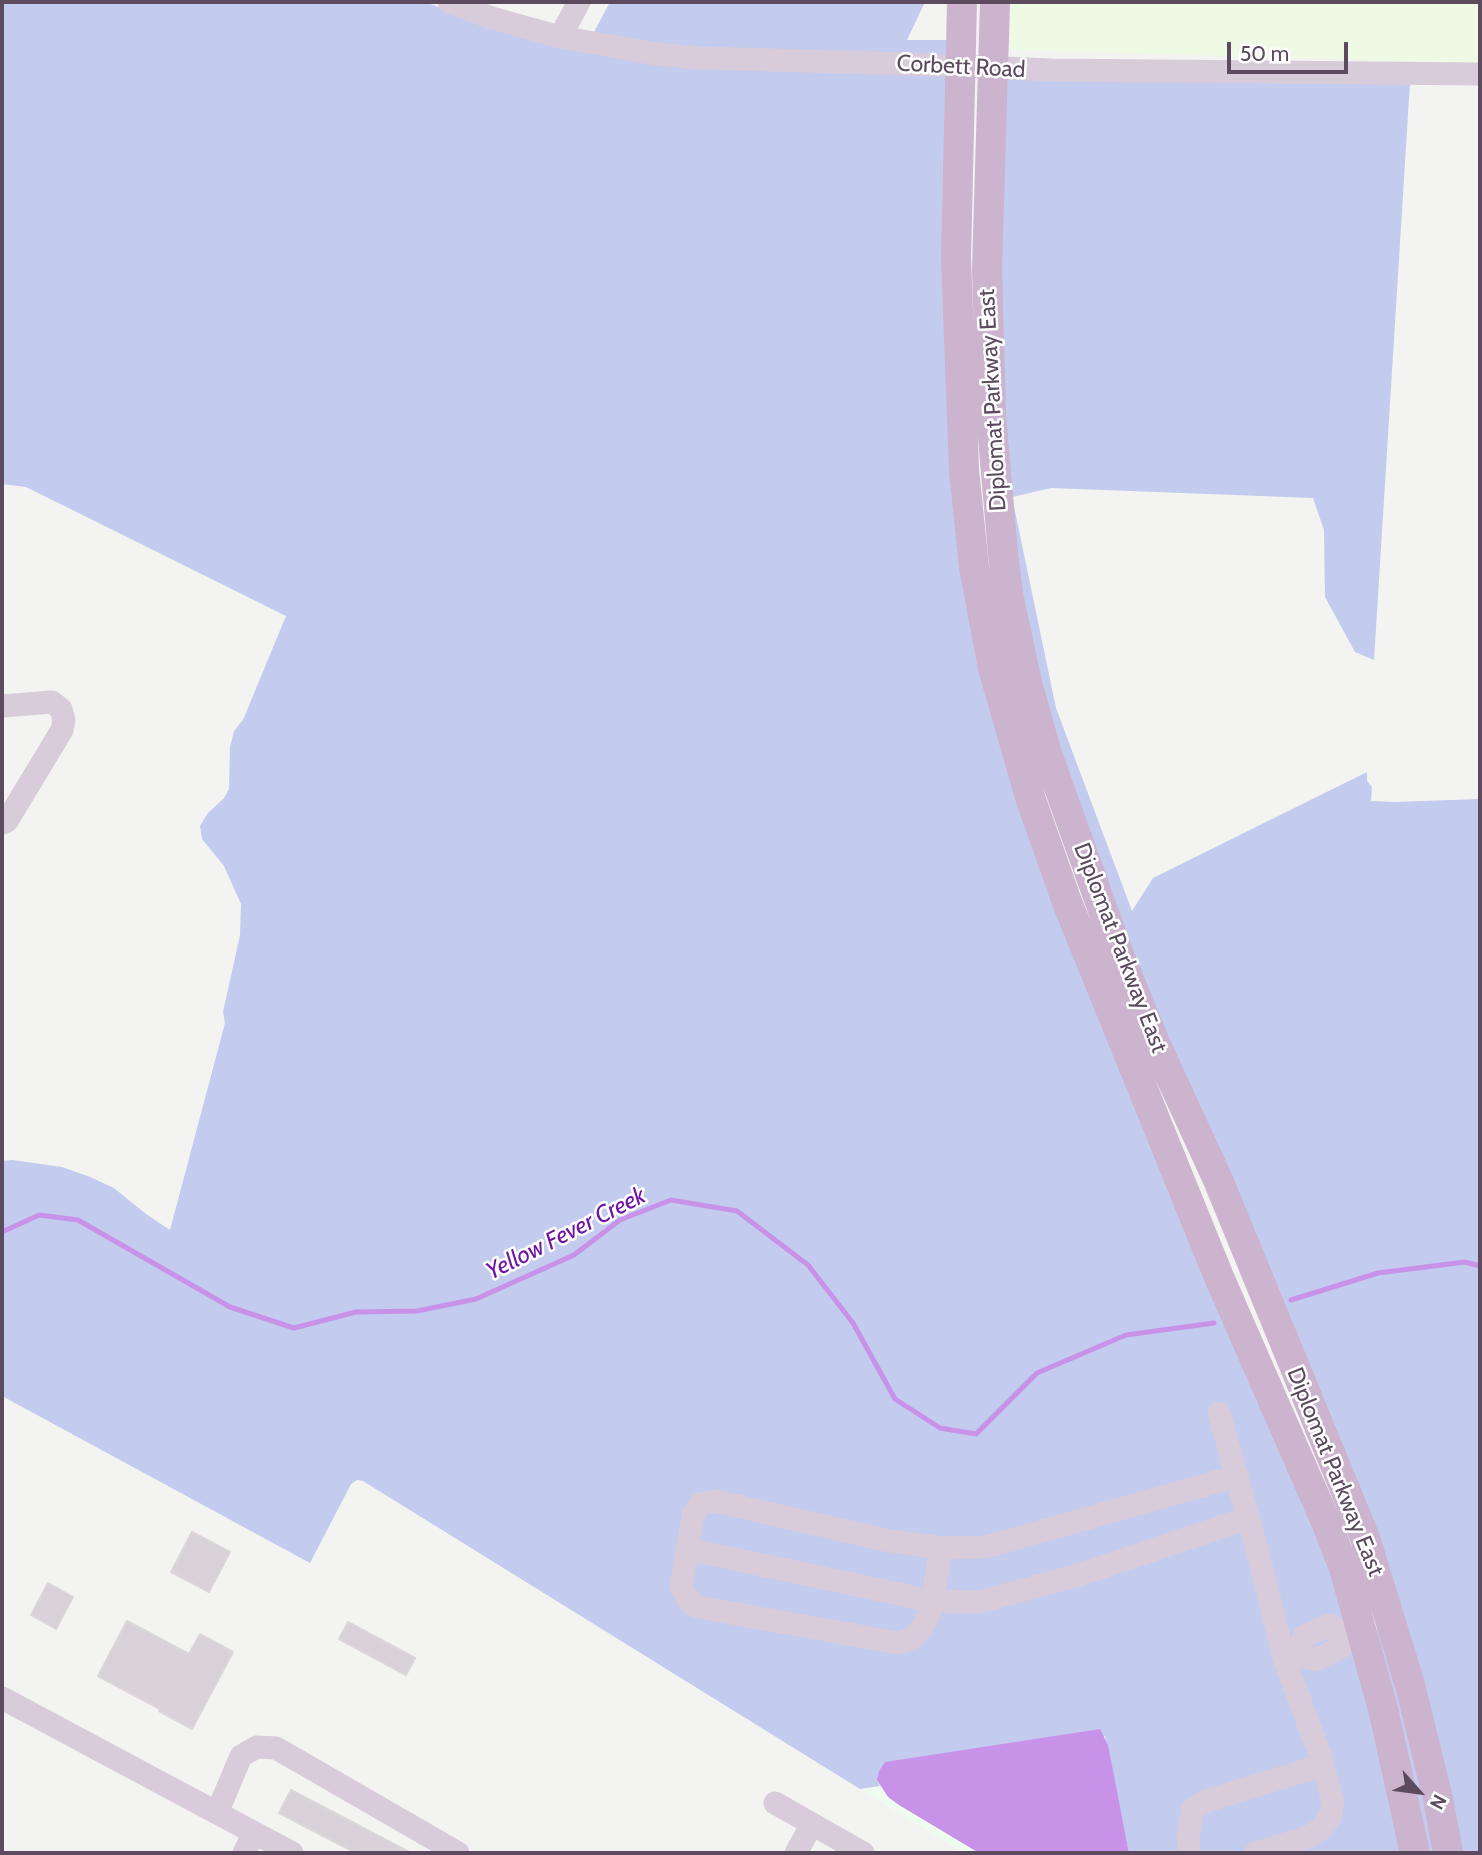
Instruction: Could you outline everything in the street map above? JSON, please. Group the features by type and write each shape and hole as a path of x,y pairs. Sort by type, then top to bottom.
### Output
{"main road":[{"name":"Diplomat Parkway East","path":"962,2 956,258 964,470 974,567 993,668 1031,800 1086,951 1219,1277 1344,1568 1352,1629 1401,1784 1415,1853"},
{"name":"Diplomat Parkway East","path":"995,2 987,269 991,415 1008,594 1027,682 1047,754 1114,940 1155,1044 1218,1180 1365,1538 1410,1685 1448,1853"},
{"path":"968,512 998,510"},
{"path":"1086,951 1114,940"},
{"path":"1352,1629 1390,1616"}],"street":[{"name":"Corbett Road","path":"449,2 492,18 560,37 656,54 701,58 993,68 1480,74"},
{"path":"560,37 579,2"},
{"path":"2,706 52,702 61,709 64,720 62,730 7,821 2,823"},
{"path":"1219,1413 1333,1802 1330,1817 1321,1829 1256,1853"},
{"path":"942,1548 932,1601 922,1628 912,1638 898,1643 698,1607 688,1600 681,1586 693,1515 700,1504 715,1501 885,1541 942,1548 986,1547 1237,1476"},
{"path":"687,1549 932,1601 979,1602 1075,1576 1248,1517"},
{"path":"1290,1656 1304,1636 1330,1625 1352,1629"},
{"path":"2,1698 217,1813 249,1843 292,1853"},
{"path":"217,1813 241,1756 257,1747 276,1748 458,1853"},
{"path":"1189,1853 1188,1835 1193,1809 1206,1801 1323,1765"},
{"path":"775,1803 863,1853"},
{"path":"796,1853 812,1824"}],"shaded area":[{"path":"2,2 425,2 489,26 950,74 973,615 1335,1570 1406,1853 1129,1853 1105,1736 877,1780 880,1786 860,1789 363,1481 357,1480 351,1484 310,1563 2,1396 2,1161 62,1167 90,1177 114,1188 170,1230 225,1023 223,1012 240,935 241,904 224,866 202,839 200,826 229,789 230,747 234,731 243,720 286,616 26,487 2,484"},
{"path":"610,2 925,2 907,40 951,40 950,57 701,50 593,34"},
{"path":"1011,2 1480,2 1480,63 1010,50"},
{"path":"1002,77 1410,82 1374,660 1355,652 1325,597 1324,530 1313,498 1051,488 1012,497 1056,708 1132,911 1153,878 1367,772 1367,781 1372,787 1371,801 1480,799 1480,1853 1457,1853 1419,1684 1122,937 1029,652 1000,416"},
{"path":"1384,1627 1439,1853 1425,1853 1372,1631"},
{"path":"1100,1729 1108,1745 1129,1853 979,1853 899,1805 888,1797 877,1780 885,1762"},
{"path":"880,1786 888,1797 899,1805 979,1853 963,1853 860,1789"}],"building":[{"path":"192,1532 230,1552 209,1592 171,1572"},
{"path":"48,1583 73,1597 56,1629 31,1615"},
{"path":"127,1621 189,1654 200,1634 233,1652 192,1729 98,1676"},
{"path":"348,1622 415,1658 406,1675 339,1639"},
{"path":"291,1790 411,1853 356,1853 279,1813"}],"waterway":[{"name":"Yellow Fever Creek","path":"2,1232 39,1215 78,1220 230,1307 294,1328 356,1312 417,1311 476,1299 574,1255 620,1220 671,1200 737,1211 808,1265 853,1323 895,1399 940,1428 976,1434 1037,1373 1126,1335 1214,1323"},
{"name":"Yellow Fever Creek","path":"1291,1300 1378,1273 1465,1262 1480,1266"}]}
